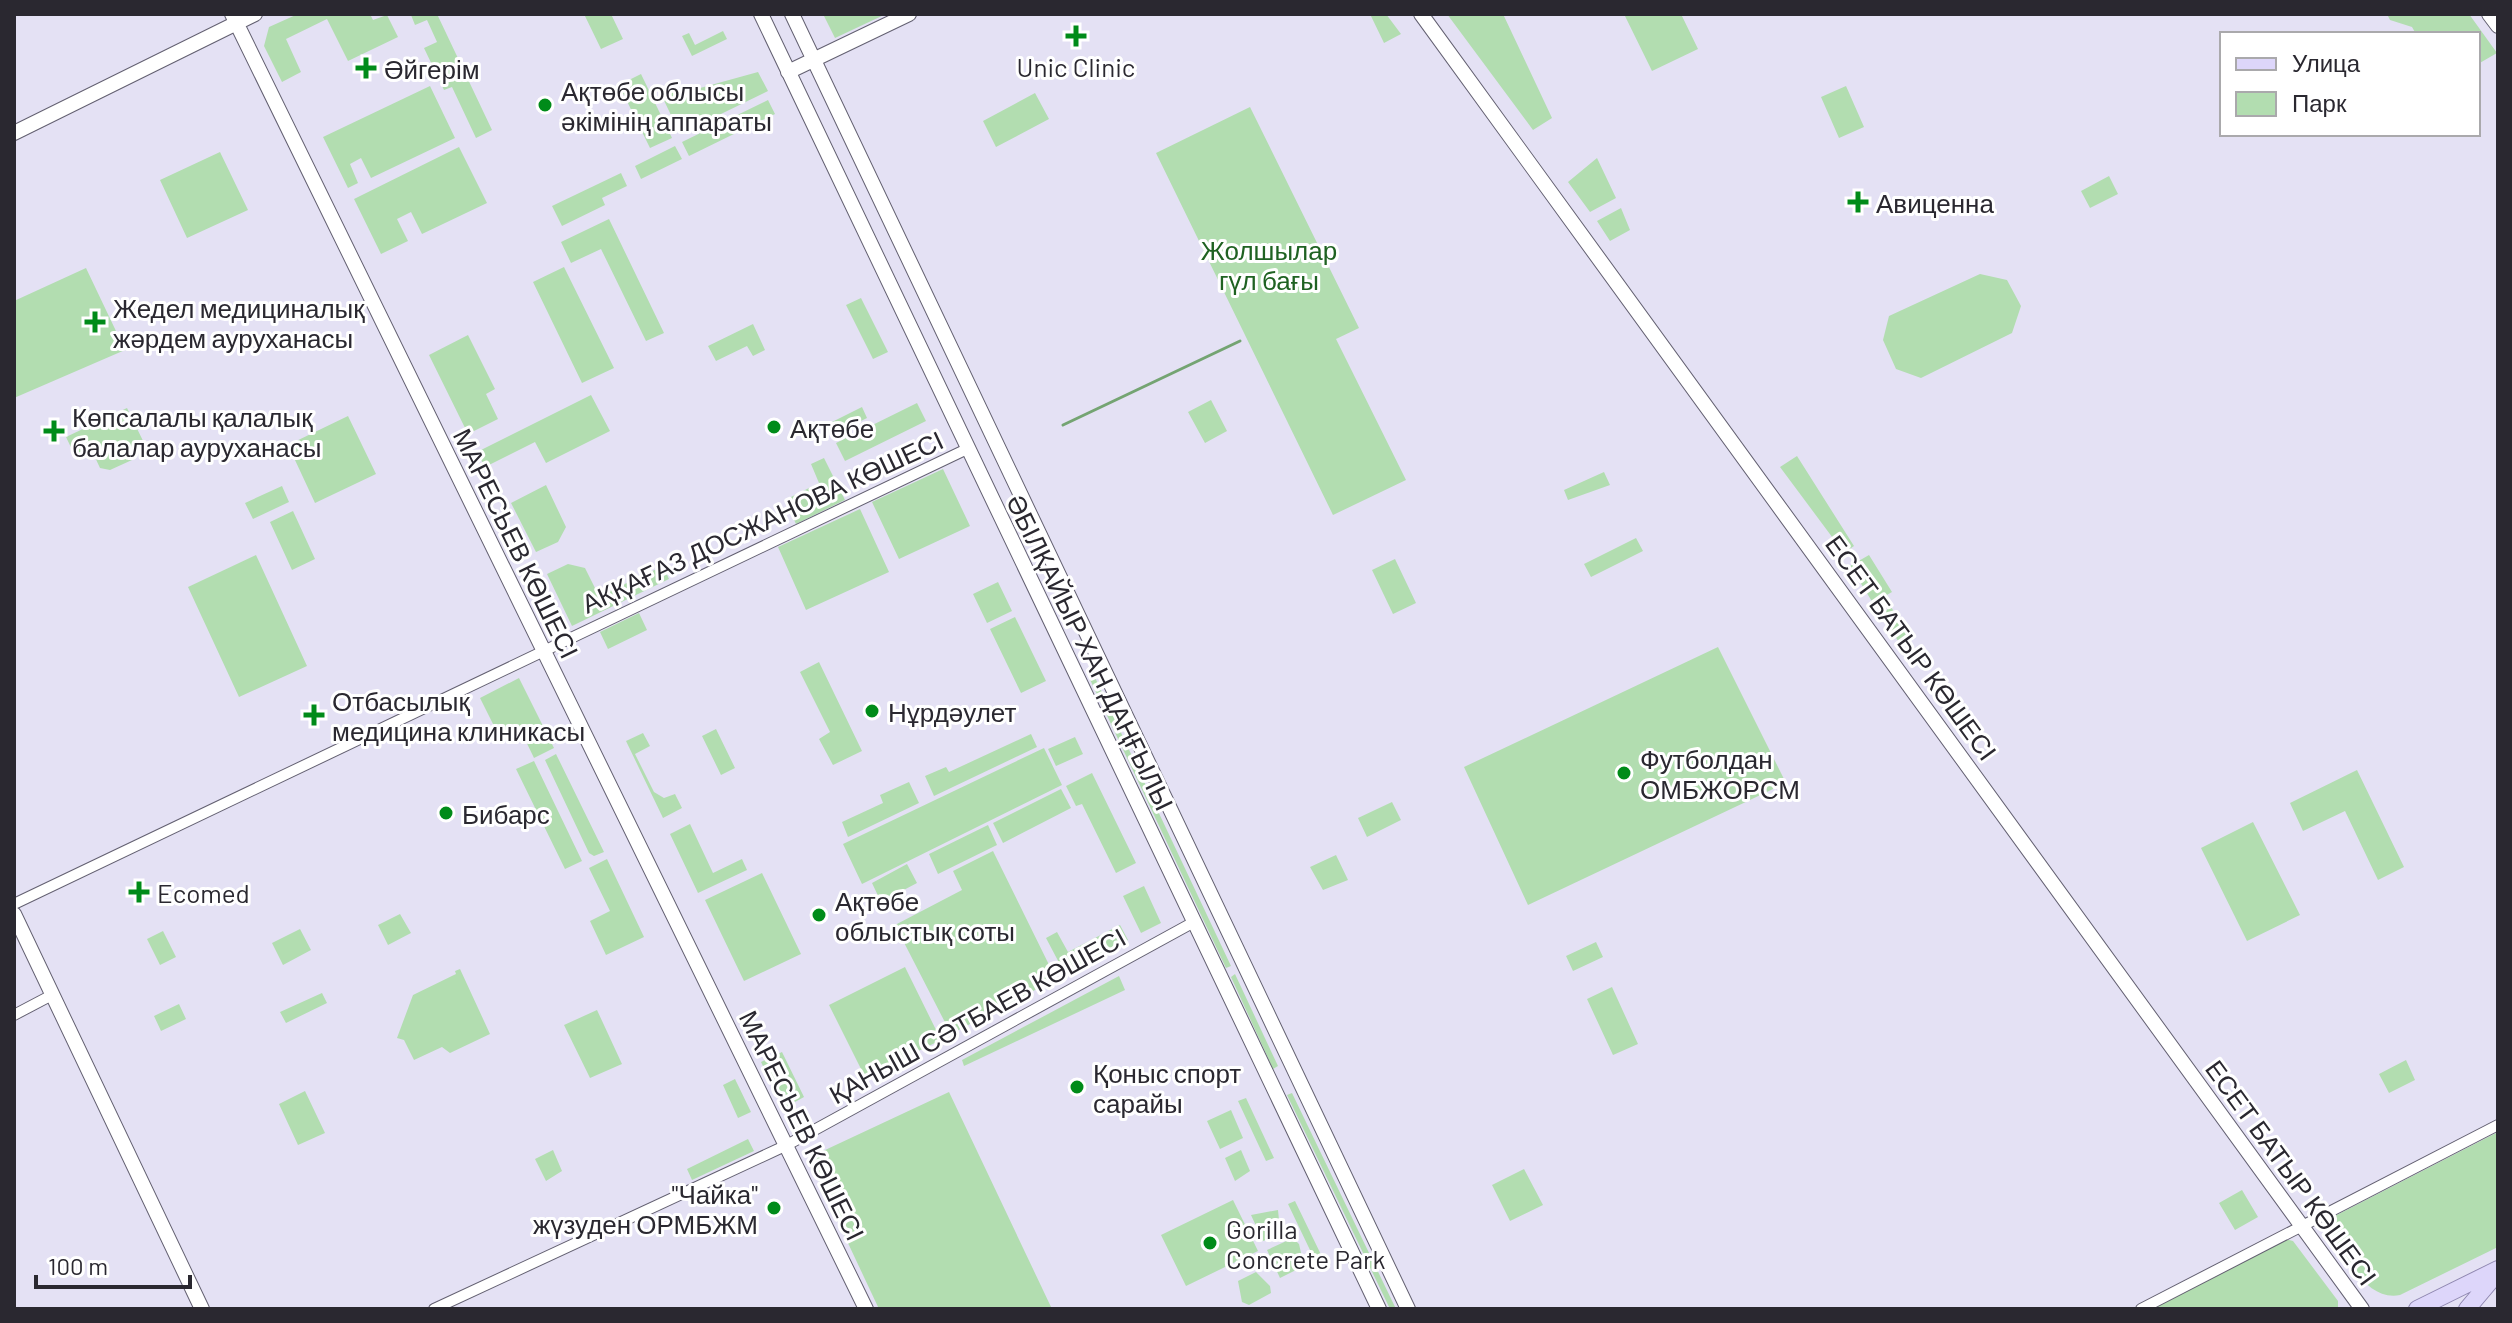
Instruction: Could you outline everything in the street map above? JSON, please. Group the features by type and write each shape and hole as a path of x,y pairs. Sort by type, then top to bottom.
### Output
{"main road":[{"path":"2417,1309 2498,1271"},
{"path":"2467,1309 2498,1271"}],"street":[{"path":"14,133 234,18 255,14"},
{"name":"ӘБІЛҚАЙЫР ХАН ДАҢҒЫЛЫ","path":"761,14 1379,1309"},
{"name":"ӘБІЛҚАЙЫР ХАН ДАҢҒЫЛЫ","path":"792,14 1408,1309"},
{"path":"788,72 909,14"},
{"name":"ЕСЕТ БАТЫР КӨШЕСІ","path":"1421,14 2362,1309"},
{"path":"2489,14 2498,26"},
{"name":"МАРЕСЬЕВ КӨШЕСІ","path":"234,18 866,1309"},
{"path":"821,141 846,128"},
{"path":"885,276 910,264"},
{"name":"АҚҚАҒАЗ ДОСЖАНОВА КӨШЕСІ","path":"14,904 967,449"},
{"path":"1068,660 1093,648"},
{"path":"14,914 202,1309"},
{"name":"ҚАНЫШ СӘТБАЕВ КӨШЕСІ","path":"434,1309 787,1145 1194,922"},
{"path":"14,1015 52,995"},
{"path":"1271,1082 1295,1070"},
{"path":"2141,1309 2498,1125"}],"green space":[{"path":"298,14 370,14 373,20 387,15 398,37 348,61 327,19 286,39 301,72 282,82 264,46 269,27"},
{"path":"437,14 492,130 476,138 452,87 444,90 424,48 437,42 427,20 415,25 411,15"},
{"path":"584,14 611,14 623,39 601,49"},
{"path":"823,14 886,14 835,38"},
{"path":"1370,14 1386,14 1401,34 1384,43"},
{"path":"1447,14 1503,14 1552,118 1533,130"},
{"path":"1624,14 1681,14 1698,49 1652,71"},
{"path":"2387,14 2469,14 2497,53 2480,63 2480,32 2415,32 2412,27 2390,20"},
{"path":"723,31 727,39 692,56 682,36 689,33 695,45"},
{"path":"758,72 768,91 680,134 659,90 682,93"},
{"path":"641,74 672,138 650,148 619,85"},
{"path":"430,86 455,138 371,178 361,158 350,164 358,183 348,188 323,137"},
{"path":"1846,86 1864,127 1839,138 1821,97"},
{"path":"1035,93 1049,119 996,147 983,121"},
{"path":"768,100 775,114 689,156 682,142"},
{"name":"Жолшылар гүл бағы","path":"1250,107 1359,328 1336,339 1406,480 1333,515 1156,153"},
{"path":"675,146 682,159 641,179 635,166"},
{"path":"459,147 487,203 422,234 411,212 397,219 408,241 381,254 354,199"},
{"path":"220,152 248,210 187,238 160,180"},
{"path":"1597,158 1616,198 1590,212 1568,182"},
{"path":"621,173 627,186 602,198 605,205 562,226 552,206"},
{"path":"2109,176 2118,194 2090,208 2081,191"},
{"path":"1621,208 1630,230 1610,241 1597,221"},
{"path":"609,219 664,333 646,341 601,249 571,263 561,242"},
{"path":"564,267 614,368 582,383 533,282"},
{"path":"86,268 125,350 14,398 14,301"},
{"path":"1980,274 2007,280 2021,306 2012,333 1921,378 1896,369 1883,340 1889,316"},
{"path":"861,298 888,352 873,359 846,305"},
{"path":"753,324 765,350 753,356 747,346 716,361 708,346"},
{"path":"468,335 495,389 486,394 498,419 468,434 429,355"},
{"path":"591,395 610,431 546,463 535,442 485,467 477,452"},
{"path":"1211,400 1227,431 1205,443 1188,412"},
{"path":"917,403 926,421 845,461 836,443"},
{"path":"862,407 867,418 831,436 826,425"},
{"path":"127,408 146,447 132,452 132,460 110,470 100,468 93,453 77,460 66,437"},
{"path":"348,416 376,474 315,503 288,445"},
{"path":"1797,456 1854,546 1844,553 1780,467"},
{"path":"824,458 845,500 796,524 785,500 819,483 811,464"},
{"path":"943,469 970,526 899,559 872,502"},
{"path":"1604,472 1610,485 1568,500 1564,490"},
{"path":"546,485 566,527 558,542 536,552 511,503"},
{"path":"282,486 289,502 253,519 245,503"},
{"path":"860,509 889,572 806,610 778,547"},
{"path":"293,511 315,559 292,570 270,522"},
{"path":"1636,538 1643,551 1591,577 1584,564"},
{"path":"256,555 307,666 239,697 188,587"},
{"path":"1869,555 1892,592 1873,603 1850,566"},
{"path":"1395,559 1416,603 1393,614 1372,570"},
{"path":"568,564 585,568 599,596 663,566 669,579 572,626 547,574"},
{"path":"998,582 1012,611 987,623 973,594"},
{"path":"1891,607 1911,637 1900,644 1881,614"},
{"path":"639,613 647,630 608,649 600,632"},
{"path":"1015,617 1046,681 1021,693 990,629"},
{"name":"Футболдан ОМБЖОРСМ","path":"1718,647 1786,783 1528,905 1464,767"},
{"path":"819,662 862,751 833,765 819,739 830,732 800,672"},
{"path":"1091,669 1231,966 1226,968 1086,671"},
{"path":"519,678 554,748 534,758 520,729 500,738 480,698"},
{"path":"716,729 735,768 721,775 702,736"},
{"path":"643,733 650,746 635,754 654,792 664,798 675,794 682,808 663,818 626,741"},
{"path":"1031,734 1037,747 934,796 925,776 946,767 949,772"},
{"path":"1075,737 1083,754 1056,766 1048,749"},
{"path":"1044,748 1062,785 862,884 843,844"},
{"path":"556,754 604,852 594,856 589,853 545,760"},
{"path":"534,761 582,861 565,869 516,769"},
{"path":"2357,770 2404,867 2378,880 2345,811 2303,831 2290,803"},
{"path":"1092,773 1136,863 1116,873 1082,804 1076,806 1066,786"},
{"path":"909,782 919,803 848,837 842,822 883,803 880,795"},
{"path":"1061,789 1071,808 1003,843 993,823"},
{"path":"1392,802 1401,820 1367,837 1358,818"},
{"path":"2253,822 2300,915 2247,941 2201,848"},
{"path":"690,824 713,873 742,859 747,870 698,893 670,834"},
{"path":"988,825 997,845 938,874 929,854"},
{"path":"993,851 1056,979 951,1034 895,925 962,890 953,871"},
{"path":"1336,855 1348,880 1323,890 1310,867"},
{"path":"607,859 644,937 606,955 590,921 610,911 589,868"},
{"path":"907,864 917,883 881,902 872,883"},
{"path":"762,873 801,954 744,981 705,900"},
{"path":"1144,886 1161,923 1141,933 1123,896"},
{"path":"400,914 411,933 388,945 378,925"},
{"path":"1120,925 1128,940 1065,974 1046,938 1057,932 1068,952"},
{"path":"300,929 311,950 283,965 272,943"},
{"path":"163,931 176,957 160,965 147,939"},
{"path":"1596,942 1603,957 1573,971 1566,956"},
{"path":"905,967 941,1040 865,1077 829,1005"},
{"path":"460,969 490,1034 450,1053 442,1047 414,1060 404,1040 397,1038 413,995 456,974 455,971"},
{"path":"1235,974 1278,1066 1273,1069 1231,977"},
{"path":"1119,976 1125,990 964,1066 962,1060"},
{"path":"1612,987 1638,1044 1613,1055 1587,999"},
{"path":"322,993 327,1003 286,1023 280,1012"},
{"path":"179,1004 186,1019 161,1031 154,1016"},
{"path":"597,1010 622,1064 590,1078 564,1025"},
{"path":"782,1052 804,1097 784,1108 761,1062"},
{"path":"2406,1060 2415,1080 2389,1093 2379,1074"},
{"path":"735,1079 751,1112 738,1118 723,1085"},
{"path":"305,1091 325,1133 298,1145 279,1104"},
{"path":"949,1092 1052,1309 879,1309 808,1158"},
{"path":"1292,1093 1396,1309 1390,1309 1287,1095"},
{"path":"1246,1098 1274,1158 1266,1161 1238,1101"},
{"path":"1231,1110 1243,1138 1220,1149 1207,1121"},
{"path":"2498,1132 2498,1247 2400,1295 2388,1295 2366,1284 2326,1231 2327,1220"},
{"path":"748,1139 754,1151 692,1180 687,1169"},
{"path":"553,1150 562,1171 546,1181 535,1159"},
{"path":"1241,1150 1250,1171 1235,1181 1225,1158"},
{"path":"1524,1169 1543,1205 1510,1221 1492,1185"},
{"path":"2242,1190 2258,1217 2235,1230 2219,1203"},
{"name":"Gorilla Concrete Park","path":"1233,1200 1258,1251 1186,1286 1161,1235"},
{"path":"1295,1201 1327,1267 1320,1271 1288,1204"},
{"path":"1278,1210 1279,1220 1287,1232 1263,1241 1251,1215"},
{"path":"1293,1238 1299,1244 1304,1266 1280,1278 1267,1250"},
{"path":"2285,1239 2293,1241 2338,1301 2338,1309 2151,1309"},
{"path":"1256,1272 1270,1286 1271,1293 1249,1305 1242,1302 1238,1281"}],"waterway":[{"path":"1063,425 1240,341"}],"place":[{"name":"Unic Clinic","path":"1076,36"},
{"name":"Әйгерім","path":"366,68"},
{"name":"Ақтөбе облысы әкімінің аппараты","path":"545,105"},
{"name":"Авиценна","path":"1858,202"},
{"name":"Жедел медициналық жәрдем ауруханасы","path":"95,322"},
{"name":"Ақтөбе","path":"774,427"},
{"name":"Көпсалалы қалалық балалар ауруханасы","path":"54,431"},
{"name":"Нұрдәулет","path":"872,711"},
{"name":"Отбасылық медицина клиникасы","path":"314,715"},
{"name":"Футболдан ОМБЖОРСМ","path":"1624,773"},
{"name":"Бибарс","path":"446,813"},
{"name":"Ecomed","path":"139,892"},
{"name":"Ақтөбе облыстық соты","path":"819,915"},
{"name":"Қоныс спорт сарайы","path":"1077,1087"},
{"name":"\"Чайка\" жүзуден ОРМБЖМ","path":"774,1208"},
{"name":"Gorilla Concrete Park","path":"1210,1243"}]}
